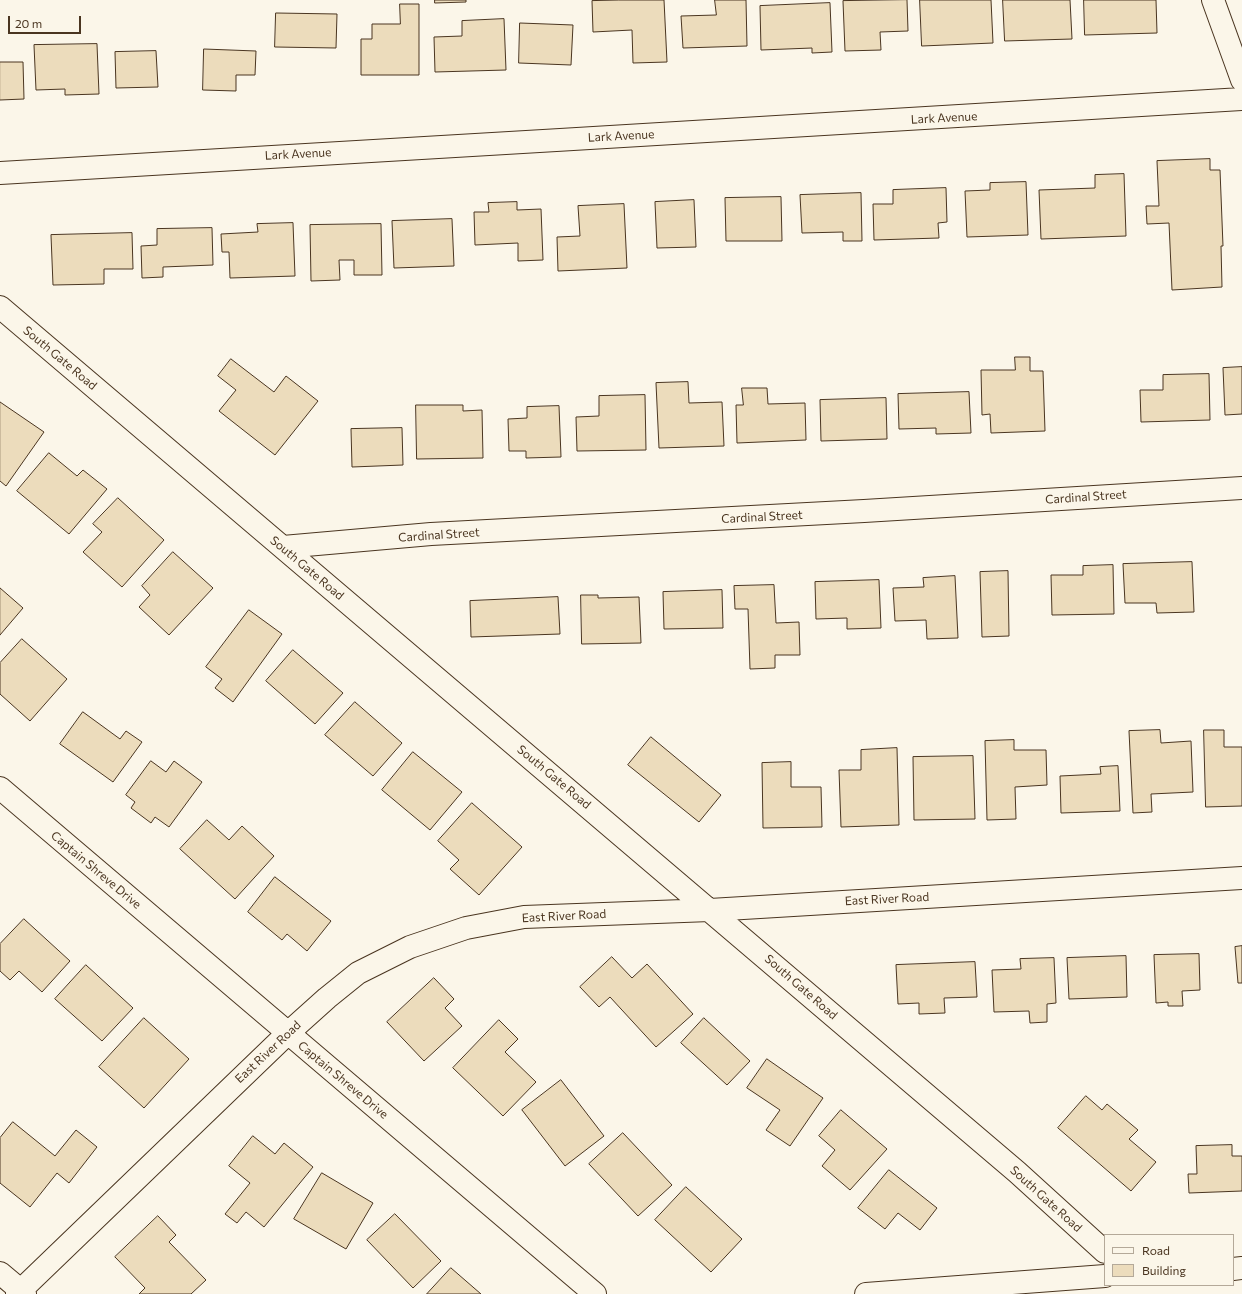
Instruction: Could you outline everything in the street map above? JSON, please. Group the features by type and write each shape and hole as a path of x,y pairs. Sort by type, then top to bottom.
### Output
{"street":[{"path":"1213,0 1242,80"},
{"name":"Lark Avenue","path":"0,174 280,155 1024,113 1242,98"},
{"name":"South Gate Road","path":"0,307 1017,1172 1104,1251"},
{"name":"Cardinal Street","path":"283,547 439,534 864,511 1242,488"},
{"name":"Captain Shreve Drive","path":"0,788 595,1294"},
{"name":"East River Road","path":"21,1293 288,1033 327,998 358,973 410,947 466,928 524,917 710,910 1242,878"},
{"path":"0,1273 21,1293"},
{"path":"866,1294 1104,1276"}],"building":[{"path":"435,0 466,0 466,2 435,3"},
{"path":"664,0 667,62 633,63 632,30 593,32 592,1"},
{"path":"715,0 746,0 747,46 683,48 681,16 716,15"},
{"path":"907,0 908,31 880,32 881,50 845,51 843,1"},
{"path":"920,0 991,0 993,43 922,46"},
{"path":"1003,0 1070,0 1072,39 1005,41"},
{"path":"1084,0 1156,0 1157,33 1085,35"},
{"path":"830,3 832,52 812,53 812,48 761,50 760,6"},
{"path":"400,4 419,4 419,75 361,75 361,39 372,39 372,24 400,24"},
{"path":"276,13 337,14 336,48 275,47"},
{"path":"504,19 506,70 435,72 434,37 462,36 462,21"},
{"path":"520,23 573,25 571,65 519,63"},
{"path":"97,44 99,94 65,95 65,89 36,90 34,45"},
{"path":"204,49 256,51 255,75 236,75 236,91 203,90"},
{"path":"156,51 158,87 116,88 115,52"},
{"path":"0,62 23,62 24,99 0,100"},
{"path":"1210,159 1210,170 1220,170 1223,246 1221,246 1222,287 1172,290 1169,223 1147,224 1146,206 1159,206 1157,161"},
{"path":"1124,174 1126,236 1041,239 1039,190 1095,188 1095,175"},
{"path":"1026,182 1028,235 967,237 965,191 990,190 990,183"},
{"path":"946,188 947,222 938,223 939,238 874,240 873,204 893,204 893,190"},
{"path":"861,193 862,241 843,241 843,232 802,233 800,195"},
{"path":"781,197 782,241 726,241 725,198"},
{"path":"694,200 696,247 657,248 655,202"},
{"path":"517,202 517,210 541,209 543,260 518,261 518,243 475,245 474,212 489,212 488,203"},
{"path":"624,204 627,268 558,271 557,237 580,236 578,206"},
{"path":"452,219 454,266 394,268 392,221"},
{"path":"293,223 295,276 230,278 229,252 222,252 221,234 258,232 257,224"},
{"path":"381,224 382,275 354,275 354,260 339,260 340,280 311,281 310,225"},
{"path":"212,228 213,265 163,267 163,277 142,278 141,246 157,245 157,229"},
{"path":"132,233 133,269 104,269 104,284 53,285 51,235"},
{"path":"1015,357 1030,357 1030,371 1043,371 1045,431 991,433 990,414 982,415 981,370 1015,370"},
{"path":"231,359 274,392 286,376 318,401 275,455 219,411 236,390 218,376"},
{"path":"1242,367 1242,414 1225,415 1223,368"},
{"path":"1209,374 1210,420 1141,422 1140,390 1163,390 1163,375"},
{"path":"688,382 689,403 722,402 724,446 659,448 656,383"},
{"path":"742,388 767,388 768,404 805,403 806,440 737,443 736,405 743,405"},
{"path":"969,392 971,433 936,434 936,428 899,429 898,394"},
{"path":"645,395 646,450 577,451 576,417 599,416 599,396"},
{"path":"886,398 887,439 821,441 820,400"},
{"path":"0,402 44,432 6,486 0,481"},
{"path":"416,405 463,405 463,411 482,410 483,458 417,459"},
{"path":"559,406 561,457 526,458 526,451 509,451 508,419 527,418 527,407"},
{"path":"402,428 403,465 352,467 351,429"},
{"path":"49,453 77,476 83,470 107,489 69,534 17,491"},
{"path":"118,498 164,540 122,587 83,552 102,532 93,524"},
{"path":"173,552 213,588 169,635 139,607 150,595 142,586"},
{"path":"1192,562 1194,612 1157,613 1156,603 1125,603 1123,564"},
{"path":"1113,565 1114,614 1052,615 1051,575 1083,575 1083,566"},
{"path":"1008,571 1009,636 982,637 980,572"},
{"path":"955,576 958,638 927,639 926,620 895,621 893,588 924,587 923,578"},
{"path":"879,580 881,628 847,629 847,618 816,619 815,582"},
{"path":"774,585 776,623 799,622 800,655 775,655 775,668 750,669 748,609 735,609 734,586"},
{"path":"0,588 23,608 0,635"},
{"path":"722,590 723,628 664,629 663,592"},
{"path":"581,595 598,595 598,598 639,597 641,643 582,644"},
{"path":"558,597 560,634 471,637 470,601"},
{"path":"249,610 282,634 233,702 215,688 222,679 206,667"},
{"path":"22,639 67,679 30,721 0,694 0,663"},
{"path":"293,650 343,693 315,724 266,681"},
{"path":"355,702 402,743 373,776 325,735"},
{"path":"83,712 120,739 126,731 142,742 113,782 60,744"},
{"path":"1160,730 1161,743 1191,741 1193,792 1151,794 1152,812 1133,813 1129,731"},
{"path":"1204,730 1224,730 1224,747 1242,747 1242,806 1206,807"},
{"path":"651,737 721,795 699,822 628,765"},
{"path":"1014,740 1014,750 1046,750 1047,785 1015,787 1016,819 987,820 985,741"},
{"path":"897,748 899,825 841,827 839,770 861,770 861,750"},
{"path":"413,752 462,792 430,830 382,790"},
{"path":"973,756 975,819 914,820 913,757"},
{"path":"151,761 166,772 174,761 202,782 169,827 155,817 151,823 131,808 135,802 126,795"},
{"path":"791,762 791,787 821,787 822,827 763,828 762,763"},
{"path":"1118,766 1120,811 1061,813 1060,776 1101,774 1100,767"},
{"path":"472,803 522,847 479,895 450,869 459,860 438,841"},
{"path":"207,820 229,840 242,826 274,856 235,899 180,849"},
{"path":"275,877 331,921 307,951 287,934 282,940 248,912"},
{"path":"24,919 70,961 42,992 19,971 10,980 0,971 0,944"},
{"path":"1242,946 1242,983 1238,983 1235,947"},
{"path":"1199,954 1200,990 1182,991 1183,1006 1168,1006 1168,1002 1156,1003 1154,955"},
{"path":"1126,956 1127,997 1069,999 1067,958"},
{"path":"612,957 632,978 647,964 693,1014 656,1047 610,997 599,1007 580,987"},
{"path":"1054,958 1056,1003 1047,1004 1047,1022 1030,1023 1029,1011 994,1012 992,970 1021,969 1020,959"},
{"path":"975,962 977,997 944,998 945,1013 919,1014 919,1003 898,1004 896,965"},
{"path":"86,965 133,1008 102,1041 55,999"},
{"path":"434,978 454,999 445,1008 462,1026 424,1061 387,1022"},
{"path":"144,1018 189,1059 144,1108 99,1067"},
{"path":"704,1018 750,1061 727,1085 681,1043"},
{"path":"499,1020 518,1039 505,1052 536,1082 503,1116 453,1068"},
{"path":"767,1059 823,1098 790,1146 766,1130 780,1110 747,1088"},
{"path":"561,1080 604,1136 565,1166 522,1110"},
{"path":"1086,1096 1102,1110 1107,1104 1138,1130 1129,1139 1156,1162 1131,1191 1058,1128"},
{"path":"841,1110 887,1149 850,1190 822,1166 835,1150 819,1136"},
{"path":"13,1122 55,1156 76,1130 97,1147 69,1183 57,1173 30,1207 0,1183 0,1138"},
{"path":"623,1133 672,1185 638,1216 589,1164"},
{"path":"253,1136 275,1154 284,1143 313,1167 264,1227 246,1212 237,1223 225,1214 250,1183 229,1166"},
{"path":"1232,1145 1232,1156 1242,1156 1242,1191 1189,1193 1188,1174 1197,1174 1196,1146"},
{"path":"889,1170 937,1208 920,1230 898,1213 885,1229 858,1208"},
{"path":"322,1173 373,1203 346,1249 294,1219"},
{"path":"686,1187 742,1239 711,1272 655,1220"},
{"path":"395,1214 441,1261 413,1288 367,1240"},
{"path":"158,1216 176,1235 169,1242 206,1280 191,1294 139,1294 145,1288 115,1257"},
{"path":"451,1268 481,1294 427,1294"}]}
